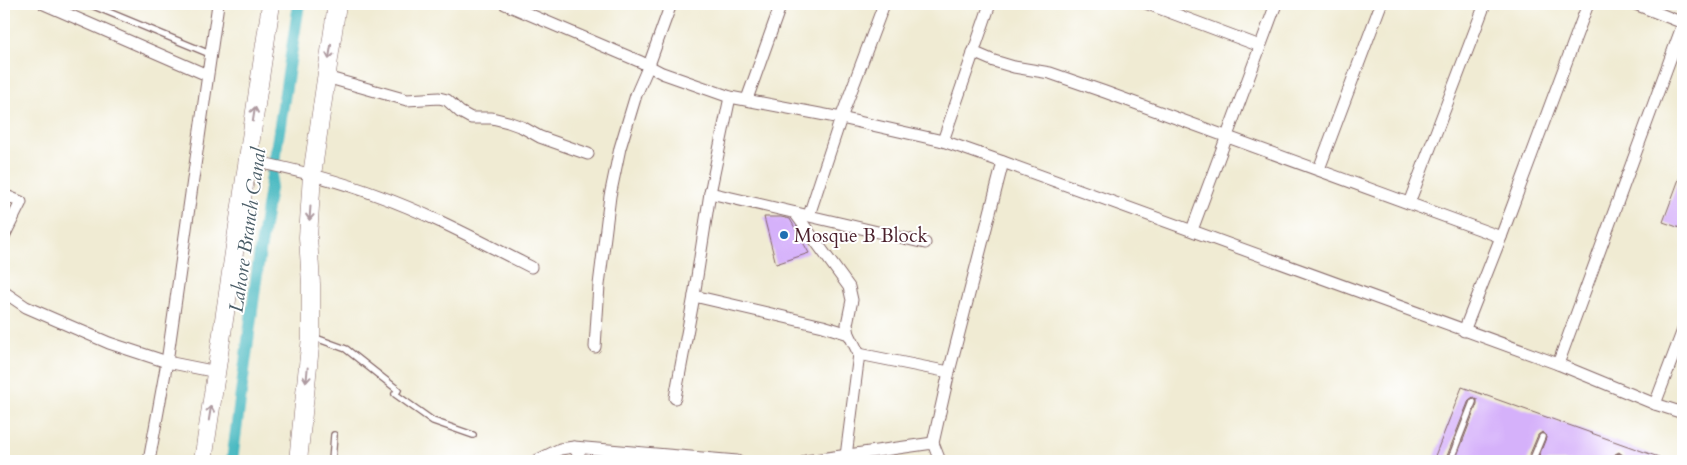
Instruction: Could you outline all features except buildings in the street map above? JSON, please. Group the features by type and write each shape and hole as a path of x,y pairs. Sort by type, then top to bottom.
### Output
{"highway":[{"path":"203,461 216,372 255,162 271,4"},
{"path":"298,461 311,337 312,292 308,238 312,175 337,4"}],"street":[{"path":"44,4 207,75"},
{"path":"149,461 167,362 218,4"},
{"path":"505,4 649,65 662,73 730,96 943,141 1004,162 1558,364 1655,404 1683,413"},
{"path":"595,347 599,285 610,196 620,148 636,95 671,4"},
{"path":"747,99 781,4"},
{"path":"809,215 841,118 884,4"},
{"path":"943,141 990,4"},
{"path":"1148,4 1260,46"},
{"path":"1192,230 1276,4"},
{"path":"1318,169 1381,4"},
{"path":"1410,202 1485,4"},
{"path":"1464,331 1588,4"},
{"path":"1558,364 1683,23 1635,4"},
{"path":"972,52 1014,67 1050,73 1410,202 1501,237"},
{"path":"326,77 407,100 439,98 447,100 460,112 471,118 492,118 508,122 548,140 588,154"},
{"path":"675,398 694,296 710,193 730,96"},
{"path":"255,162 294,170 379,196 435,220 531,267"},
{"path":"940,461 933,443 949,372 1004,162"},
{"path":"710,193 925,243"},
{"path":"4,194 21,202 4,236"},
{"path":"795,213 851,290 852,300 847,324 849,334 859,354 846,456"},
{"path":"4,292 26,307 109,343 167,362 216,372"},
{"path":"694,296 823,326 849,334"},
{"path":"1655,404 1683,330"},
{"path":"859,354 949,372"},
{"path":"806,461 846,456 864,457 933,443"},
{"path":"536,461 560,449 574,447 737,461"},
{"path":"574,447 582,461"}],"lane":[{"path":"89,4 210,54"},
{"path":"311,337 346,349 398,390 395,394 433,421 473,435"},
{"path":"1450,461 1473,402"},
{"path":"332,461 334,435"},
{"path":"1532,461 1542,437"}],"waterway":[{"name":"Lahore Branch Canal","path":"232,461 259,258 299,4"}],"place":[{"name":"Mosque B Block","path":"784,235"}]}
